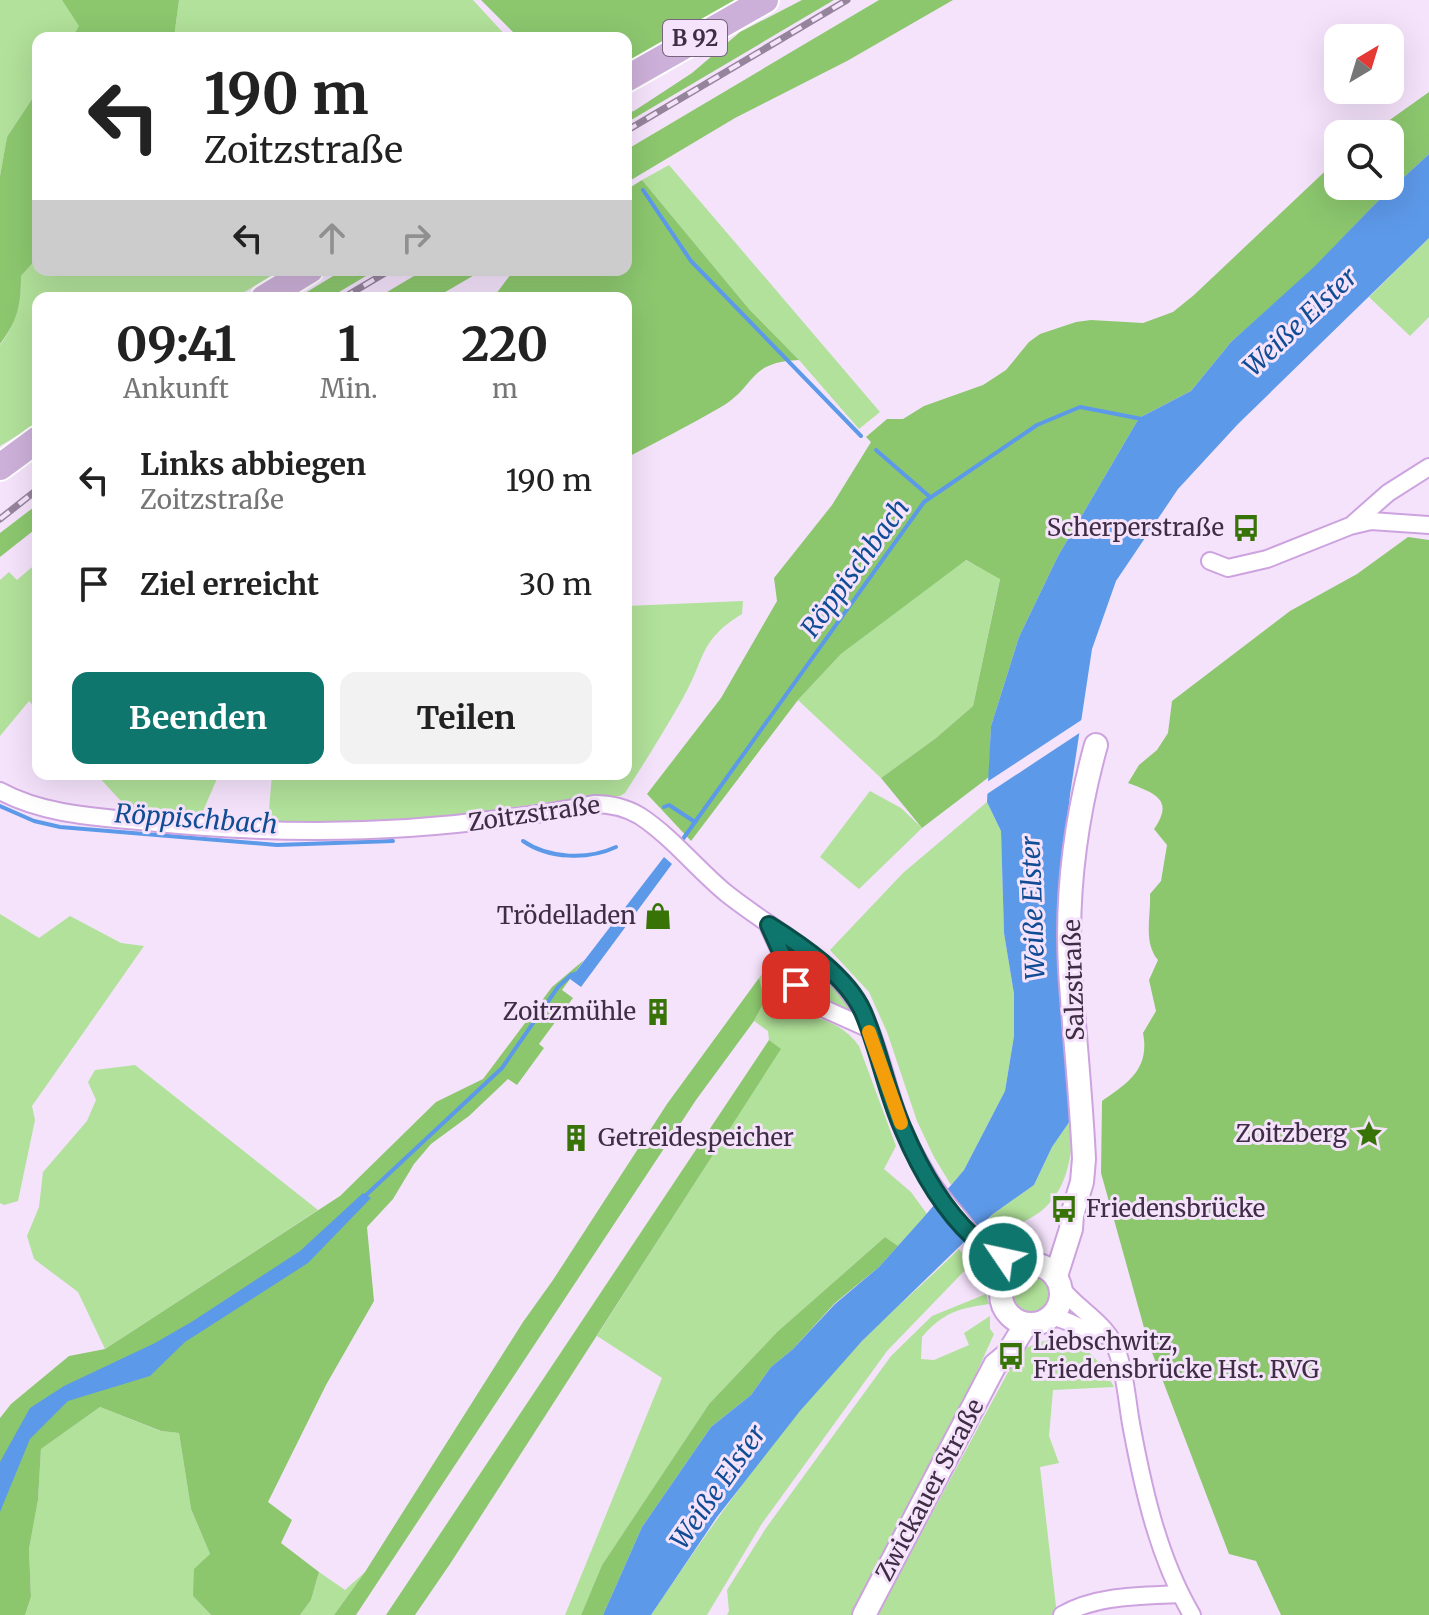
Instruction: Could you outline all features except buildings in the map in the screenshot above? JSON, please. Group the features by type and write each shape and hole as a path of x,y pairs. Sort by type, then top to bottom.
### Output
{"main road":[{"name":"B 92","path":"632,76 765,0"},
{"path":"274,292 300,276"},
{"path":"0,467 32,443"},
{"name":"Salzstraße","path":"1043,1274 1060,1226 1072,1215 1082,1182 1084,1159 1070,966 1071,896 1078,826 1096,745"},
{"path":"1010,1272 1043,1274 1060,1304 1052,1317 1038,1324 1017,1318 1001,1299 1002,1284 1010,1272"},
{"name":"Zwickauer Straße","path":"864,1615 995,1365 1007,1355 1017,1318"}],"street":[{"path":"1350,526 1388,493 1429,467"},
{"path":"1210,561 1228,568 1267,559 1350,526 1371,521 1429,525"},
{"name":"Zoitzstraße","path":"0,791 46,808 95,817 305,832 428,828 610,804 640,817 726,893 830,970 863,1012 909,1141 944,1203 975,1239 979,1252 1043,1274"},
{"name":"Zoitzstraße","path":"769,925 796,985 818,1006 867,1028"},
{"name":"Zoitzstraße","path":"992,1257 1002,1284"},
{"path":"1043,1274 1099,1322 1117,1351 1145,1495 1180,1594 1192,1615"},
{"path":"1052,1317 1061,1318 1092,1334 1105,1335"},
{"path":"1062,1615 1070,1610 1122,1597 1180,1594"}],"green space":[{"path":"0,0 62,0 80,26 76,32 32,32 32,99 7,137 0,176"},
{"path":"62,0 179,0 175,32 76,32 79,26"},
{"path":"179,0 473,0 502,32 175,32"},
{"path":"481,0 748,0 632,65 632,32 513,32"},
{"path":"802,0 834,0 632,119 632,112 692,73 740,32"},
{"path":"879,0 953,0 847,61 735,118 632,179 632,146"},
{"path":"1429,92 1429,154 1404,177 1404,120 1390,120"},
{"path":"32,99 32,264 21,276 17,312 0,344 0,176 7,137"},
{"path":"669,165 880,412 859,429 749,309 642,180"},
{"path":"1324,172 1324,200 1379,200 1315,267 1231,342 1191,391 1139,418 1058,556 1019,637 991,726 989,777 922,828 881,778 973,706 1000,579 966,560 841,654 798,700 691,841 647,794 721,698 777,601 774,578 832,505 871,442 866,437 887,419 903,419 924,406 983,385 1006,370 1029,342 1040,334 1091,320 1143,323 1173,312"},
{"path":"642,180 749,309 799,360 770,365 761,370 721,407 632,455 632,292 498,292 510,276 632,276 632,186"},
{"path":"1429,238 1429,317 1410,336 1369,297"},
{"path":"32,264 32,276 270,276 245,292 32,292 32,427 0,446 0,345 17,312 21,276"},
{"path":"333,276 366,276 339,292 307,292"},
{"path":"414,276 473,276 445,292 387,292"},
{"path":"32,509 32,532 0,557 0,533"},
{"path":"1408,537 1429,540 1429,1615 1281,1615 1256,1561 1229,1554 1148,1342 1101,1173 1102,1101 1128,1081 1140,1066 1143,1033 1156,1011 1149,980 1158,960 1149,937 1150,894 1161,881 1167,845 1154,829 1160,819 1162,804 1153,794 1128,783 1139,765 1157,750 1168,733 1172,701 1290,611 1357,574"},
{"path":"965,560 1000,578 973,706 881,778 798,700 841,654"},
{"path":"32,567 32,704 29,701 0,736 0,580 9,572 17,580"},
{"path":"743,601 742,614 710,642 669,722 625,793 620,796 586,797 430,819 332,824 268,822 272,780 632,780 632,606"},
{"path":"102,780 216,780 200,818 131,812"},
{"path":"870,791 901,808 922,828 859,889 820,857"},
{"path":"987,802 1001,831 1004,933 1014,994 1014,1036 1005,1091 964,1170 951,1185 917,1121 887,1032 869,992 830,950 903,873"},
{"path":"0,914 39,938 70,916 121,943 144,946 32,1106 35,1120 18,1201 4,1205 0,1203"},
{"path":"784,942 829,976 856,1015 815,995 803,984"},
{"path":"775,957 794,997 803,1006 802,1013 848,1033 859,1046 896,1146 884,1169 911,1192 927,1214 898,1246 885,1237 777,1332 709,1404 602,1565 581,1615 565,1615 662,1378 597,1336 780,1050 769,1040 768,1031 754,1021 765,1000 759,978"},
{"path":"584,960 562,990 573,998 539,1044 544,1048 517,1085 508,1079 469,1116 431,1144 414,1164 393,1199 367,1227 374,1301 326,1385 268,1502 292,1520 281,1543 319,1572 311,1600 300,1615 211,1615 193,1596 194,1569 210,1554 191,1509 179,1433 161,1431 100,1407 41,1449 38,1500 29,1549 31,1597 25,1615 0,1615 0,1418 11,1404 69,1356 105,1349 340,1196 436,1102 483,1079 552,987"},
{"path":"759,978 765,1000 754,1021 696,1100 356,1615 334,1615 365,1572 523,1322 667,1104"},
{"path":"769,1040 781,1049 450,1564 415,1615 386,1615"},
{"path":"135,1065 318,1210 105,1349 78,1292 34,1259 27,1236 39,1207 43,1172 87,1121 96,1100 88,1082 95,1070"},
{"path":"1072,1118 1070,1157 1057,1193 1040,1212 994,1237 983,1227 993,1214 1034,1185 1052,1147"},
{"path":"885,1237 898,1246 879,1267 835,1303 793,1349 771,1367 751,1395 711,1427 642,1527 603,1615 581,1615 602,1565 709,1404 777,1332"},
{"path":"959,1249 971,1264 887,1351 761,1525 707,1615 651,1615 724,1509 803,1407 861,1342"},
{"path":"1033,1275 1047,1280 1052,1294 1047,1308 1033,1313 1019,1308 1014,1294 1019,1280"},
{"path":"986,1294 989,1304 952,1313 922,1337 921,1359 934,1360 969,1345 964,1333 990,1316 990,1329 994,1334 957,1416 854,1615 727,1615 727,1590 766,1528 891,1356 932,1316"},
{"path":"1065,1338 1094,1358 1114,1387 1053,1390 1049,1436 1059,1463 1040,1467 1057,1615 877,1615 1020,1350 1044,1341"},
{"path":"100,1407 160,1431 179,1433 191,1509 210,1554 193,1596 211,1615 25,1615 31,1597 29,1549 38,1500 41,1449"},
{"path":"319,1572 345,1590 365,1572 334,1615 300,1615 311,1600"}],"water":[{"name":"Weiße Elster","path":"1429,154 1429,238 1238,424 1178,489 1116,581 1092,649 1070,795 1060,889 1060,937 1072,1118 1052,1147 1034,1185 993,1214 862,1341 800,1411 717,1517 651,1615 603,1615 642,1527 711,1427 751,1395 771,1367 793,1349 835,1304 879,1267 923,1218 964,1170 1005,1091 1014,1036 1014,994 1004,933 1001,831 987,802 991,726 1019,637 1058,556 1139,418 1191,391 1231,342 1314,267 1379,200 1404,200 1404,177"},
{"path":"664,857 672,864 581,987 570,979"},
{"path":"363,1193 371,1198 308,1263 185,1342 150,1376 68,1401 30,1439 0,1512 0,1462 30,1408 64,1386 155,1343 193,1321 300,1251"}],"pier":[{"path":"1086,717 1084,730 984,796 984,784"}],"waterway":[{"path":"643,190 691,261 861,436"},
{"name":"Röppischbach","path":"664,807 669,805 695,822 924,502 1037,425 1080,407 1142,419"},
{"path":"876,450 930,497"},
{"name":"Röppischbach","path":"0,806 34,821 60,827 277,845 393,841"},
{"path":"680,843 695,822"},
{"name":"Röppischbach","path":"523,841 545,851 569,856 593,854 616,847"},
{"path":"365,1196 502,1068 558,987 578,973"}],"railway":[{"path":"632,127 847,0"},
{"path":"353,292 380,276"},
{"path":"0,519 32,494"}],"slow traffic":[{"path":"869,1032 901,1123"}],"place":[{"name":"Scherperstraße","path":"1246,528"},
{"name":"Trödelladen","path":"658,916"},
{"name":"Zoitzmühle","path":"658,1012"},
{"name":"Zoitzberg","path":"1369,1134"},
{"name":"Getreidespeicher","path":"576,1138"},
{"name":"Friedensbrücke","path":"1064,1209"},
{"name":"Liebschwitz, Friedensbrücke Hst. RVG","path":"1011,1356"}],"route":[{"path":"796,985 769,925 830,970 850,993 863,1012 903,1129 927,1176 944,1203 975,1239 1003,1257"}]}
